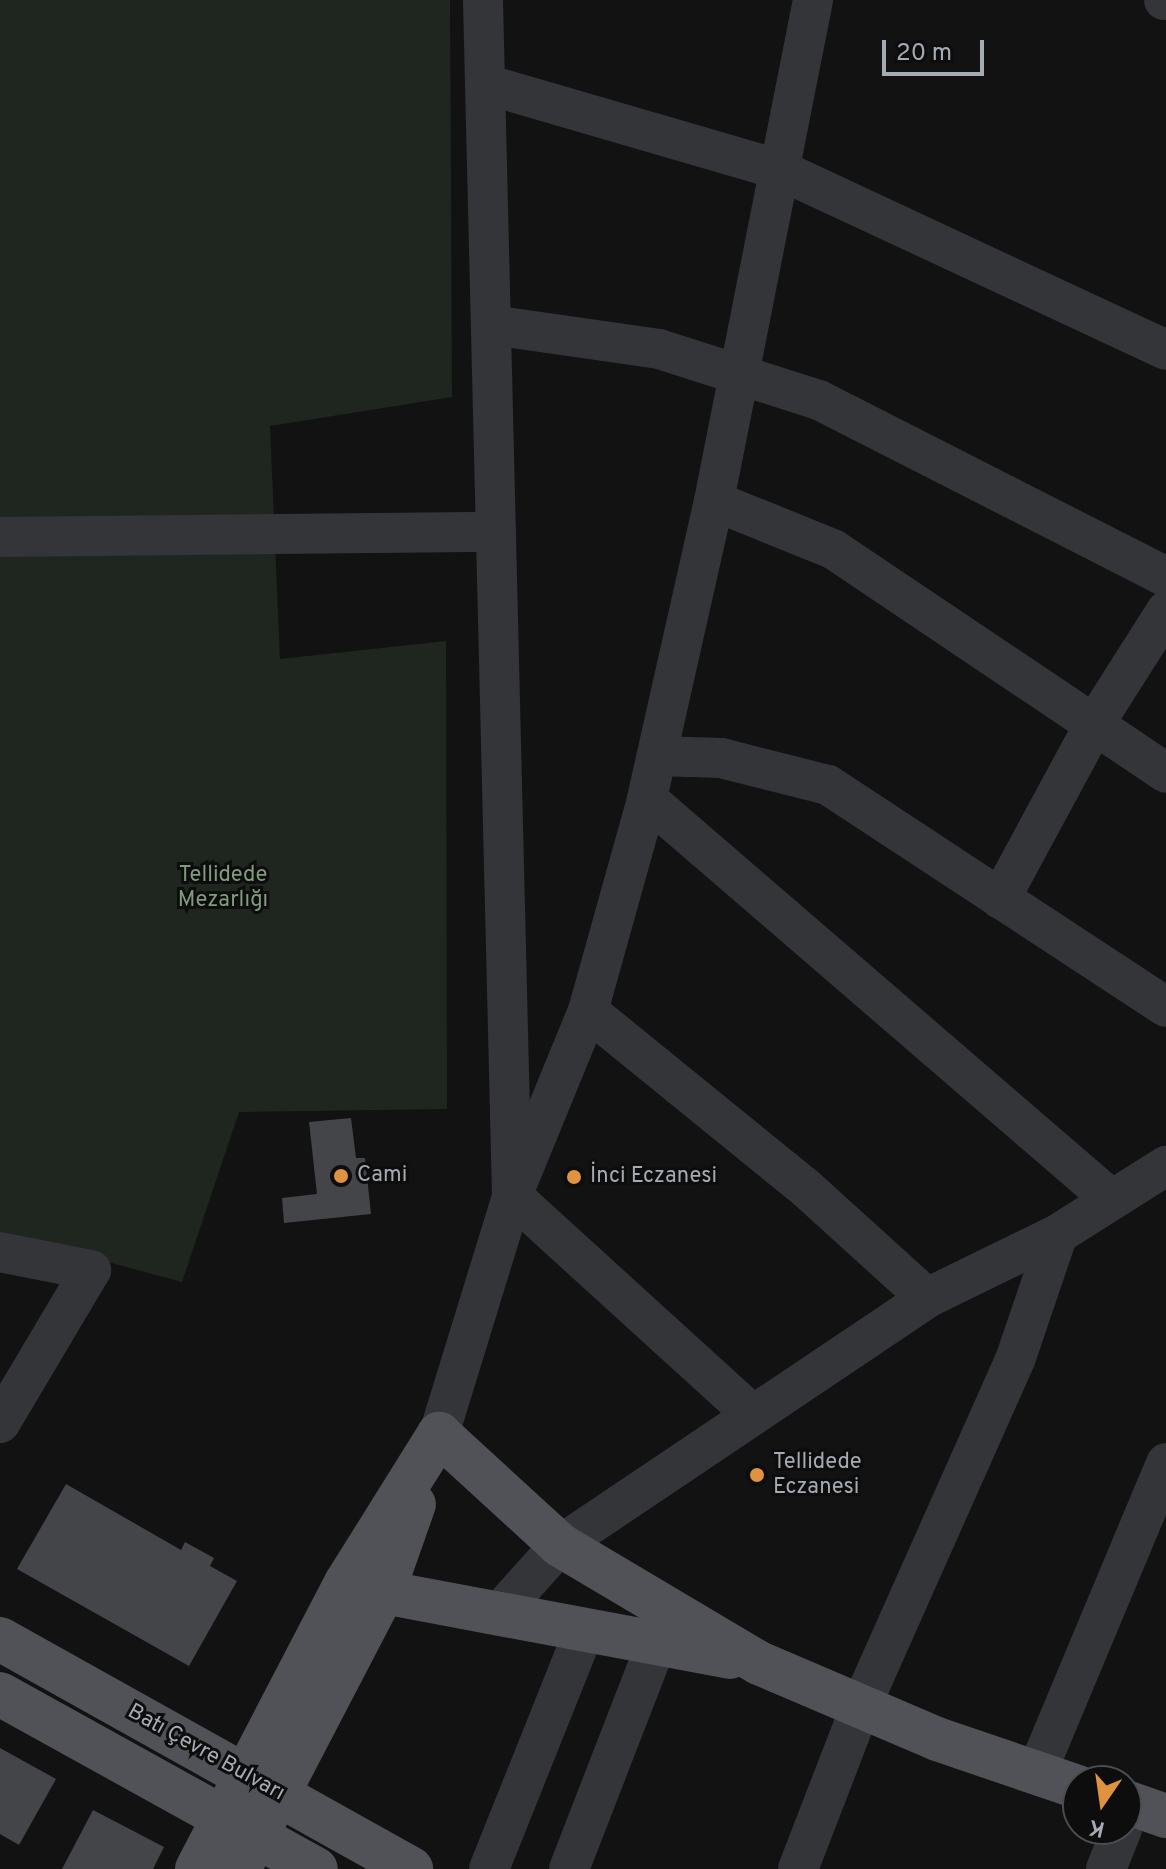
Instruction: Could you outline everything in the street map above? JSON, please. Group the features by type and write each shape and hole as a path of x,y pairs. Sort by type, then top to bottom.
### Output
{"main road":[{"path":"197,1869 241,1840 262,1784 365,1588 439,1434 560,1545 759,1663 860,1708 1062,1782"},
{"path":"365,1588 759,1663"},
{"name":"Batı Çevre Bulvarı","path":"0,1639 411,1869"},
{"name":"Batı Çevre Bulvarı","path":"0,1694 241,1840 316,1869"}],"street":[{"path":"483,0 512,1196 753,1415"},
{"path":"439,1434 512,1196 588,1011 647,799 714,501 736,373 813,0"},
{"path":"485,84 778,169 1166,350"},
{"path":"491,325 659,349 819,400 1166,577"},
{"path":"714,501 833,549 1166,773"},
{"path":"0,537 496,532"},
{"path":"1000,899 1095,723 1166,611"},
{"path":"657,756 721,758 828,785 1166,1007"},
{"path":"647,799 1112,1200"},
{"path":"588,1011 807,1189 927,1298"},
{"path":"499,1613 560,1545 927,1298 1058,1234 1166,1166"},
{"path":"798,1869 860,1708 1015,1360 1058,1234"},
{"path":"0,1252 91,1270 0,1423"},
{"path":"1036,1774 1166,1463"},
{"path":"489,1869 585,1629"},
{"path":"569,1869 657,1642"},
{"path":"1106,1869 1118,1845"}],"green space":[{"name":"Tellidede Mezarlığı","path":"0,0 450,0 452,397 270,426 280,659 446,641 447,1109 239,1112 182,1282 0,1233"}],"building":[{"name":"Cami","path":"351,1118 356,1158 365,1158 371,1214 284,1223 282,1198 317,1194 309,1122"},
{"path":"66,1484 181,1550 185,1542 214,1558 210,1566 237,1581 189,1666 17,1569"},
{"path":"0,1748 56,1779 19,1845 0,1834"},
{"path":"93,1810 164,1847 153,1869 62,1869"}],"place":[{"name":"Cami","path":"341,1176"},
{"name":"İnci Eczanesi","path":"574,1177"},
{"name":"Tellidede Eczanesi","path":"757,1475"}]}
